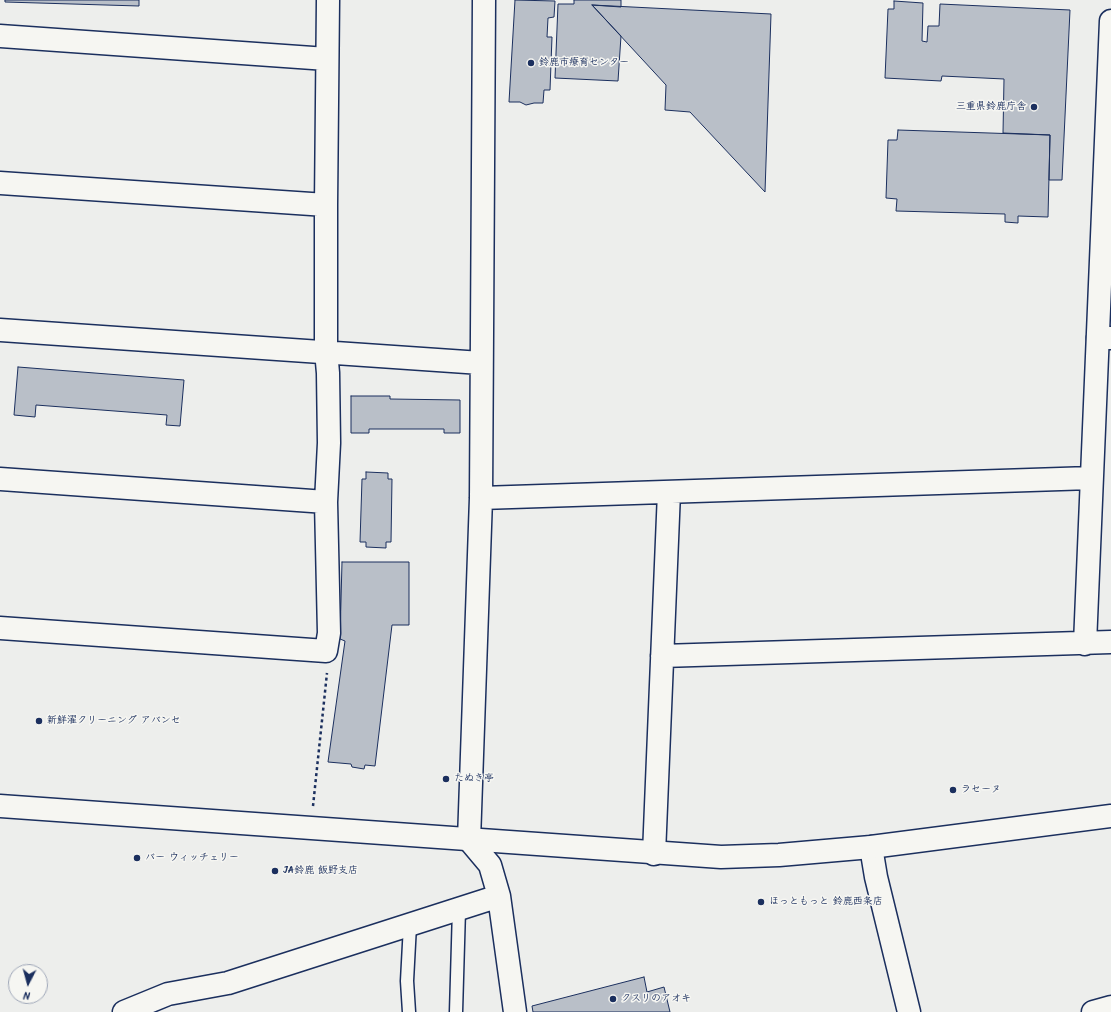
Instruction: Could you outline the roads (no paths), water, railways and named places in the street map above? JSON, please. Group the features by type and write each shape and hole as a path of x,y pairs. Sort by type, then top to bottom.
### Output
{"street":[{"path":"0,628 326,652 329,633 326,502 329,444 328,373 326,351 328,0"},
{"path":"484,0 480,498 469,840 490,865 499,896 515,1012"},
{"path":"1085,644 1091,478 1104,338 1111,21"},
{"path":"0,36 327,59"},
{"path":"0,184 326,205"},
{"path":"0,330 326,351 481,363"},
{"path":"480,498 1091,478"},
{"path":"0,479 326,502"},
{"path":"654,854 668,492"},
{"path":"662,656 1111,642"},
{"path":"0,806 311,827 654,854 728,857 779,855 871,847 1111,816"},
{"path":"871,847 876,877 909,1012"},
{"path":"124,1012 168,994 228,983 499,896"},
{"path":"1093,1012 1111,1007"}],"lane":[{"path":"456,1012 459,909"},
{"path":"409,1012 407,981 410,924"}],"place":[{"name":"鈴鹿市療育センター","path":"531,63"},
{"name":"三重県鈴鹿庁舎","path":"1034,107"},
{"name":"新鮮濯クリーニング アバンセ","path":"39,721"},
{"name":"たぬき亭","path":"446,779"},
{"name":"ラセーヌ","path":"953,790"},
{"name":"バー ウィッチェリー","path":"137,858"},
{"name":"JA鈴鹿 飯野支店","path":"275,871"},
{"name":"ほっともっと 鈴鹿西条店","path":"761,902"},
{"name":"クスリのアオキ","path":"613,999"}]}
